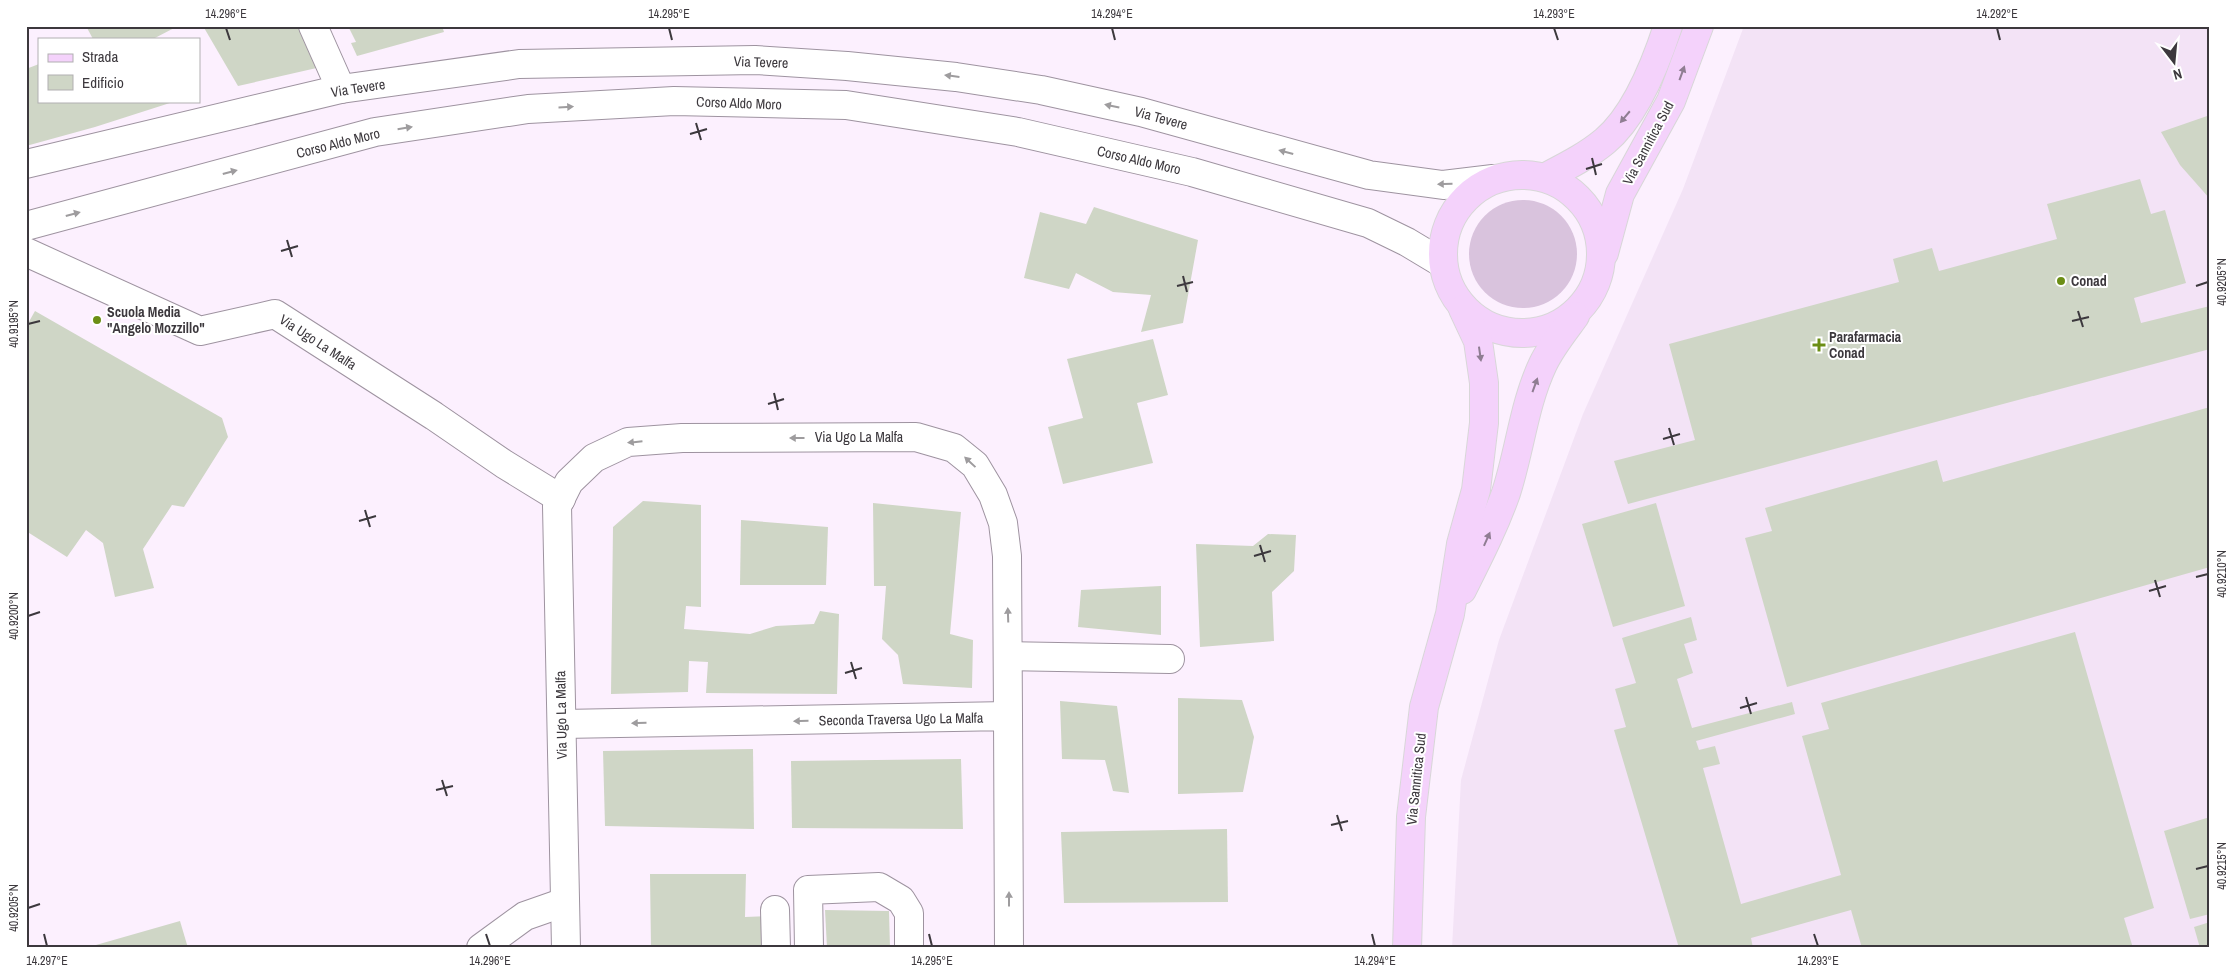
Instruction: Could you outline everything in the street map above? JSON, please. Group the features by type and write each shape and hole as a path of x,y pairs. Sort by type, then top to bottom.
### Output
{"main road":[{"path":"1546,177 1578,160 1607,140 1633,108 1661,49 1668,26"},
{"name":"Via Sannitica Sud","path":"1602,261 1620,194 1671,101 1699,26"},
{"path":"1520,174 1546,177 1570,190 1589,210 1600,234 1602,261 1594,287 1579,310 1558,324 1534,333 1508,332 1484,324 1463,308 1449,288 1442,263 1443,237 1452,214 1470,193 1493,179 1520,174"},
{"name":"Via Sannitica Sud","path":"1407,948 1411,817 1424,707 1450,614 1462,544 1476,490 1484,423 1484,382 1478,341 1463,308"},
{"name":"Via Sannitica Sud","path":"1450,614 1487,541 1505,494 1519,450 1529,402 1544,363 1579,310"}],"street":[{"path":"313,26 341,90"},
{"name":"Via Tevere","path":"26,164 341,90 519,64 755,60 847,66 956,77 1040,90 1141,112 1369,175 1443,185 1493,179"},
{"name":"Corso Aldo Moro","path":"26,226 375,132 528,109 674,101 846,105 1018,132 1192,172 1368,223 1407,242 1442,263"},
{"name":"Via Ugo La Malfa","path":"26,252 200,331 275,314 434,416 504,464 561,499"},
{"name":"Via Ugo La Malfa","path":"566,948 557,506 568,482 594,458 628,442 682,438 916,437 954,448 975,466 993,495 1003,523 1007,556 1008,716"},
{"path":"1009,656 1170,659"},
{"path":"1008,716 1009,948"},
{"name":"Seconda Traversa Ugo La Malfa","path":"562,724 1008,716"},
{"path":"809,948 808,890 880,887 901,900 909,913 909,948"},
{"path":"481,948 526,916 565,902"},
{"path":"775,910 776,948"}],"shaded area":[{"path":"1744,26 2210,26 2210,948 1452,948 1461,780 1499,640 1583,414 1683,189"},
{"path":"1523,200 1543,205 1561,216 1572,234 1577,254 1572,274 1561,292 1543,303 1523,308 1503,303 1485,292 1474,274 1469,254 1474,234 1485,216 1503,205"}],"building":[{"path":"86,26 178,26 155,38 92,38"},
{"path":"203,26 299,26 321,67 238,86"},
{"path":"348,26 442,26 444,32 357,56 351,43 356,42"},
{"path":"38,64 38,102 173,102 95,127 26,146 26,69"},
{"path":"2210,115 2210,199 2180,165 2161,132"},
{"path":"2140,179 2151,214 2165,210 2186,283 2134,298 2141,323 2210,306 2210,349 1628,504 1614,461 1695,440 1669,344 1899,282 1893,259 1932,248 1939,271 2057,239 2047,204"},
{"path":"1094,207 1198,240 1183,323 1141,332 1151,295 1113,292 1076,273 1069,289 1024,278 1040,212 1086,224"},
{"path":"35,311 222,418 228,437 184,507 172,505 143,549 154,588 115,597 103,543 86,530 67,557 26,531 26,327"},
{"path":"1153,339 1168,395 1137,403 1153,463 1063,484 1048,427 1083,418 1067,359"},
{"path":"2210,407 2210,567 1787,687 1745,538 1772,531 1765,508 1937,460 1943,482"},
{"path":"643,501 701,505 701,607 686,606 684,629 750,634 776,626 814,624 820,611 839,614 837,694 706,693 708,662 689,661 688,692 611,694 613,527"},
{"path":"873,503 961,512 950,634 973,640 972,688 903,684 898,655 882,639 886,586 874,586"},
{"path":"1656,503 1685,606 1613,627 1582,524"},
{"path":"741,520 828,527 826,585 740,585"},
{"path":"1268,534 1296,535 1294,571 1272,592 1274,641 1200,647 1196,544 1253,546"},
{"path":"1161,586 1161,635 1078,627 1081,590"},
{"path":"1691,617 1697,640 1684,644 1693,673 1677,679 1692,728 1792,702 1795,714 1696,741 1699,750 1715,746 1720,764 1703,768 1741,904 1841,875 1802,736 1829,729 1821,703 2075,632 2154,908 2124,918 2133,948 1862,948 1851,910 1751,938 1753,948 1679,948 1614,730 1626,727 1615,689 1636,683 1622,638"},
{"path":"1178,698 1242,700 1254,737 1243,792 1178,794"},
{"path":"1060,701 1117,706 1129,793 1113,791 1105,760 1062,759"},
{"path":"753,749 754,829 605,826 603,751"},
{"path":"961,759 963,829 792,828 791,761"},
{"path":"2210,817 2210,914 2190,919 2164,831"},
{"path":"1227,829 1228,902 1064,903 1061,832"},
{"path":"650,874 746,874 745,917 770,916 772,948 651,948"},
{"path":"825,910 889,911 890,948 827,948"},
{"path":"180,921 188,948 89,948 89,947"},
{"path":"2210,922 2210,948 2200,948 2194,927"}],"place":[{"name":"Conad","path":"2061,281"},
{"name":"Scuola Media \"Angelo Mozzillo\"","path":"97,320"},
{"name":"Parafarmacia Conad","path":"1819,345"}]}
